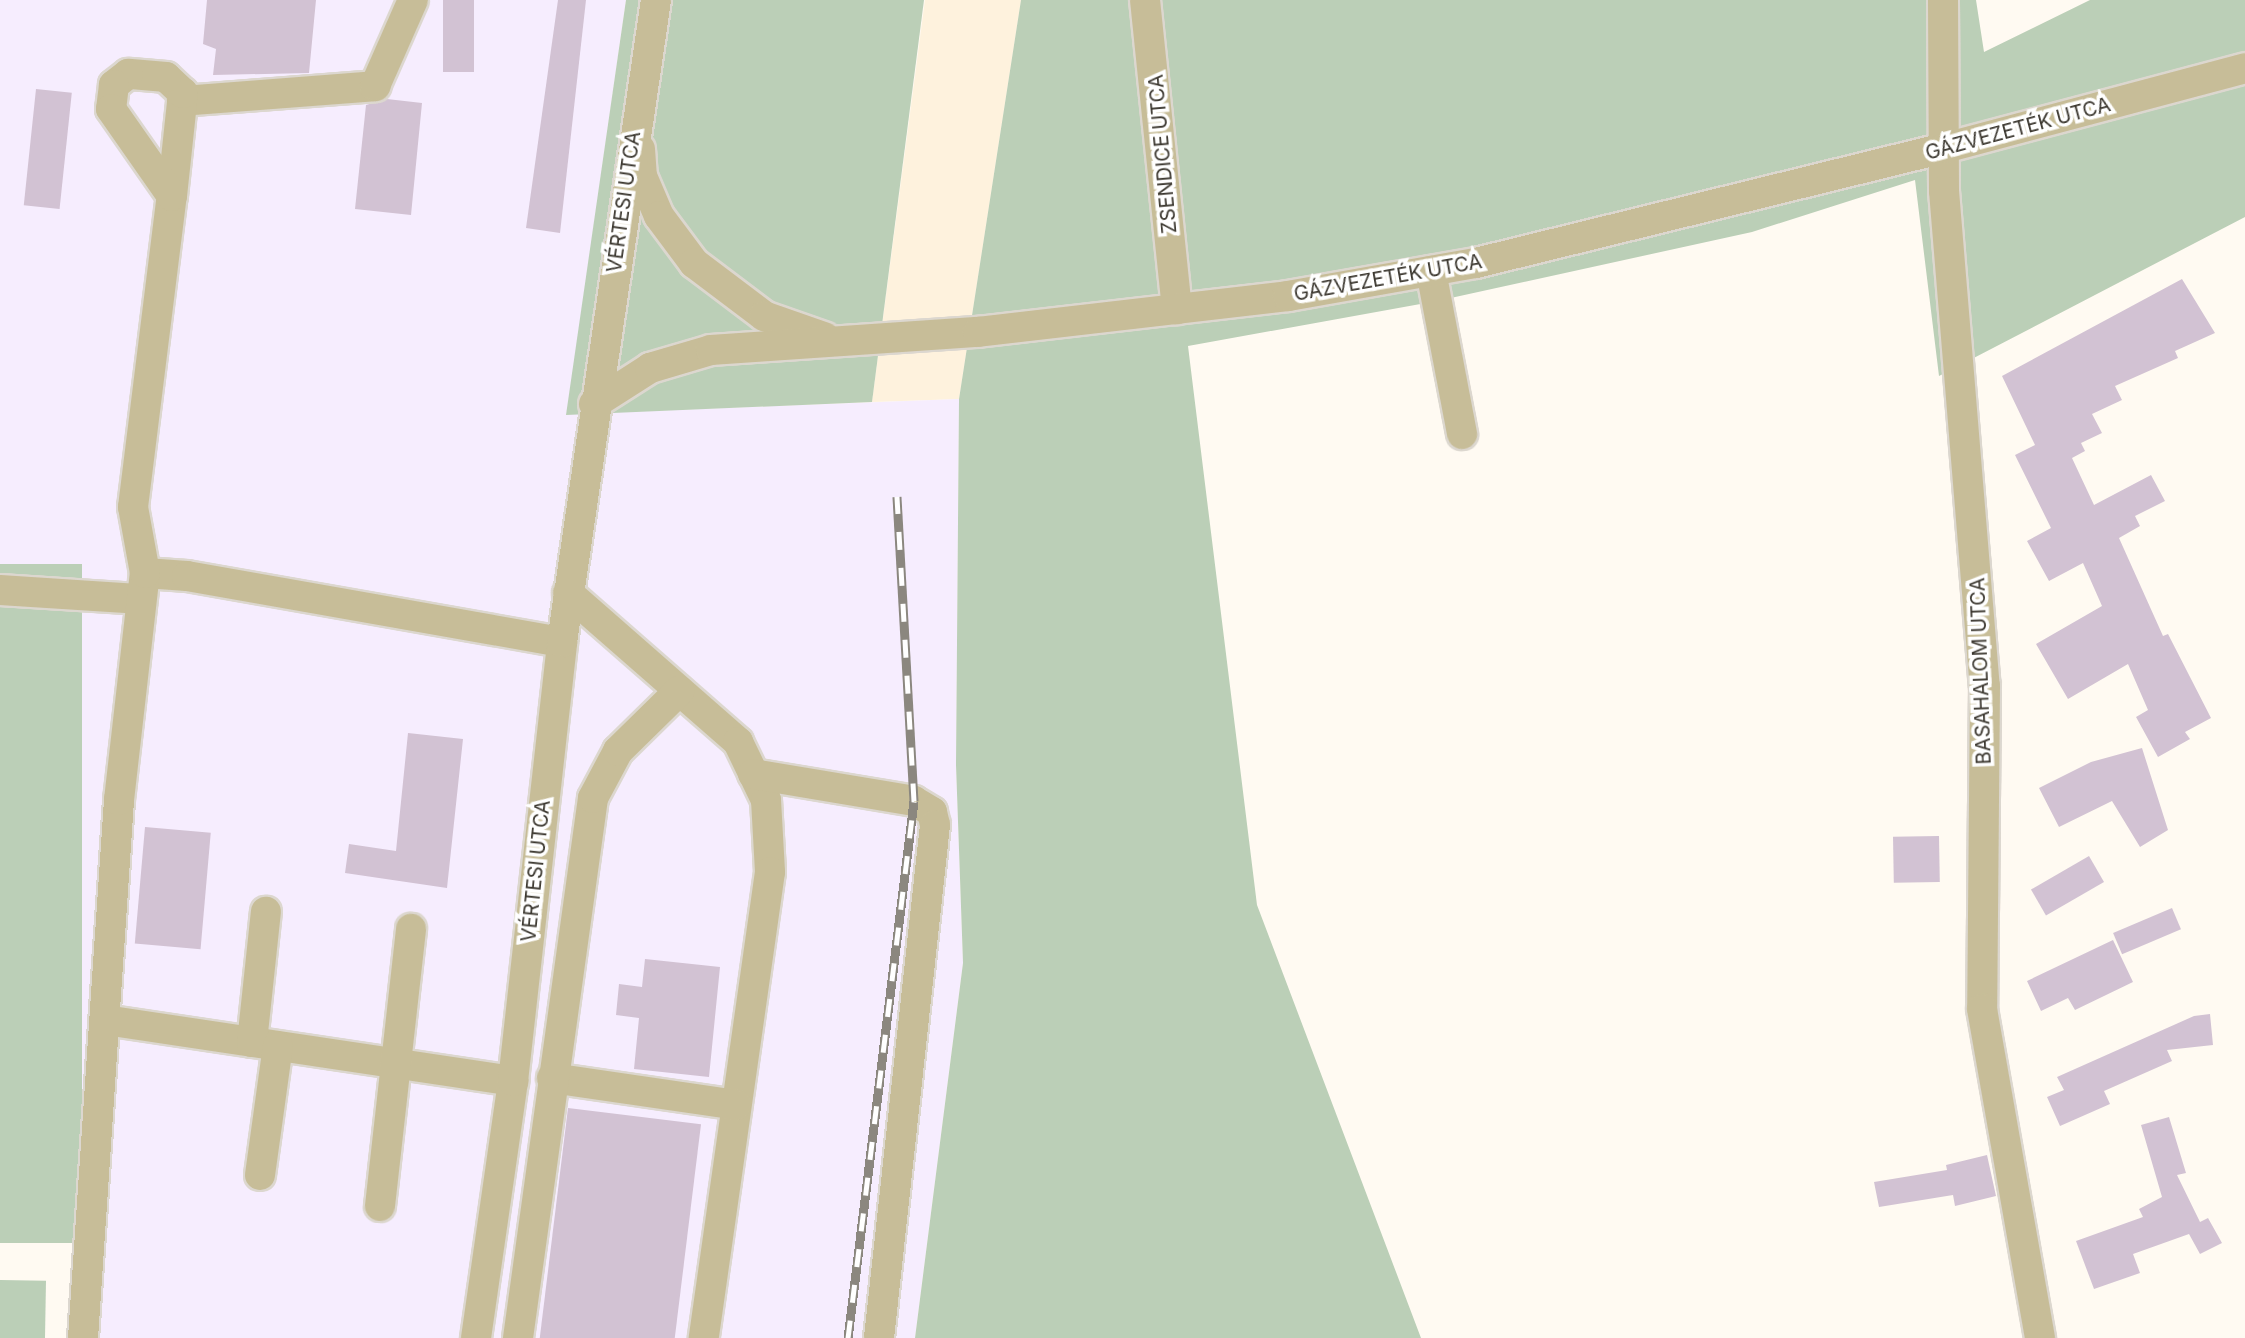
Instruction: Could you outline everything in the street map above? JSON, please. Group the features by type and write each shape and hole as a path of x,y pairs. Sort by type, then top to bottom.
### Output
{"street":[{"path":"182,101 375,86 413,0"},
{"name":"VÉRTESI UTCA","path":"476,1338 513,1081 568,593 656,0"},
{"name":"ZSENDICE UTCA","path":"1145,0 1177,309"},
{"name":"BASAHALOM UTCA","path":"1943,0 1945,148 1985,686 1982,1009 2040,1338"},
{"name":"GÁZVEZETÉK UTCA","path":"637,115 642,176 659,216 694,263 764,316 834,340 978,332 1177,309 1431,271 1945,148 2245,68"},
{"path":"83,1338 105,1020 141,586 133,507 172,196 182,101 178,83 147,73 128,74 109,97 111,109 172,196"},
{"path":"1431,271 1462,434"},
{"path":"594,404 650,368 711,350 834,340"},
{"path":"0,590 141,586 187,576 562,642"},
{"path":"568,593 738,742 766,800 770,872 704,1338"},
{"path":"518,1338 593,798 618,751 679,691"},
{"path":"753,774 914,801 932,812 935,825 879,1338"},
{"path":"260,1175 266,912"},
{"path":"380,1206 411,929"},
{"path":"105,1020 513,1081"},
{"path":"552,1078 736,1105"}],"shaded area":[{"path":"0,0 626,0 567,414 959,399 956,765 963,963 915,1338 77,1338 81,564 0,576"},
{"path":"925,0 1021,0 959,399 872,402"}],"green space":[{"path":"626,0 924,0 872,402 566,415"},
{"path":"1021,0 1976,0 1984,52 2090,0 2245,0 2245,217 1939,376 1915,180 1752,232 1437,301 1188,346 1257,905 1421,1338 915,1338 963,963 956,765 959,399"},
{"path":"0,564 82,564 82,1243 0,1243"},
{"path":"0,1280 46,1281 45,1338 0,1338"}],"building":[{"path":"207,0 316,0 309,73 213,75 216,49 203,44"},
{"path":"443,0 474,0 474,72 443,72"},
{"path":"558,0 586,0 560,233 526,228"},
{"path":"36,89 72,93 60,209 24,205"},
{"path":"387,99 422,103 411,215 355,209 366,105"},
{"path":"2182,279 2215,333 2175,351 2178,358 2115,386 2122,400 2092,414 2102,433 2081,443 2085,451 2072,458 2094,505 2151,475 2165,501 2135,516 2140,526 2119,538 2163,636 2168,634 2211,718 2185,732 2190,739 2158,757 2136,717 2148,710 2128,664 2068,699 2036,644 2102,606 2083,563 2049,581 2027,541 2051,528 2015,455 2035,445 2002,376"},
{"path":"408,733 463,739 447,888 345,873 349,844 396,851"},
{"path":"2142,748 2168,830 2140,847 2112,801 2059,827 2039,788 2091,762"},
{"path":"145,827 211,833 201,949 135,944"},
{"path":"1939,836 1940,882 1894,883 1893,837"},
{"path":"2089,856 2104,882 2046,915 2031,890"},
{"path":"2172,908 2181,929 2122,954 2113,933"},
{"path":"2113,940 2133,982 2075,1010 2068,998 2041,1011 2027,981"},
{"path":"645,959 720,967 709,1077 634,1069 639,1018 616,1015 619,984 642,987"},
{"path":"2210,1014 2213,1045 2167,1050 2172,1061 2104,1091 2110,1104 2060,1126 2047,1097 2064,1090 2057,1077 2194,1016"},
{"path":"568,1108 701,1124 675,1338 540,1338"},
{"path":"2169,1117 2186,1173 2177,1175 2200,1222 2208,1218 2222,1243 2200,1254 2189,1234 2133,1254 2140,1273 2094,1289 2076,1241 2143,1217 2139,1209 2162,1197 2141,1125"},
{"path":"1987,1155 1996,1196 1955,1206 1953,1195 1879,1207 1874,1182 1947,1170 1946,1165"}],"railway":[{"path":"848,1338 914,801 897,496"}]}
